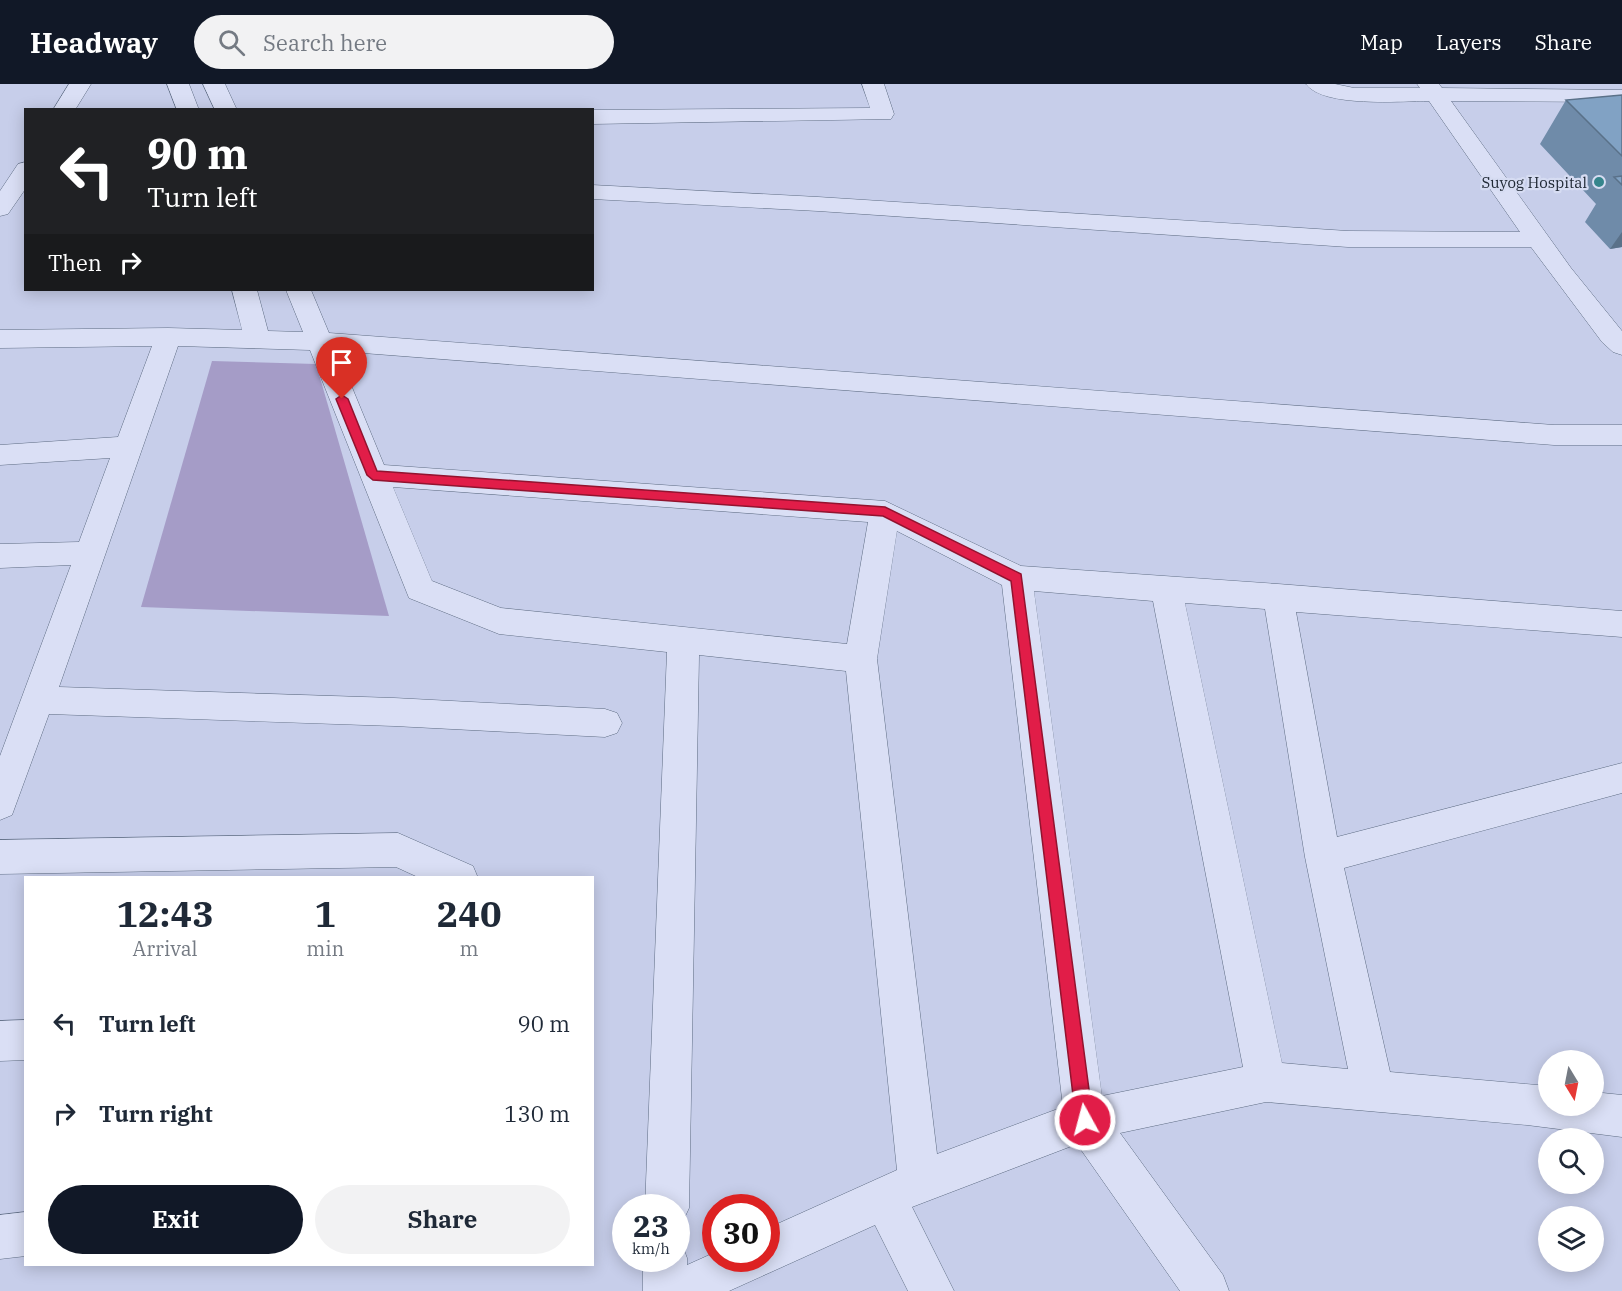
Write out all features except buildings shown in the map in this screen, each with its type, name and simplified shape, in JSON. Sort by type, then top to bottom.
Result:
[{"type":"street","points":[[65,108],[80,84]]},
{"type":"street","points":[[178,84],[187,108]]},
{"type":"street","points":[[214,84],[225,108]]},
{"type":"street","points":[[594,117],[883,114],[873,84]]},
{"type":"street","points":[[1317,84],[1333,91],[1354,94],[1432,90],[1583,90],[1622,96]]},
{"type":"street","points":[[1432,90],[1537,240],[1611,336],[1622,346]]},
{"type":"street","points":[[12,197],[24,173]]},
{"type":"street","points":[[594,192],[1348,239],[1537,240]]},
{"type":"street","points":[[244,291],[257,339]]},
{"type":"street","points":[[300,291],[318,341],[420,589],[499,621],[861,659]]},
{"type":"street","points":[[0,804],[168,337]]},
{"type":"street","points":[[0,339],[168,337],[318,341],[1554,435],[1622,435]]},
{"type":"street","points":[[0,455],[128,447]]},
{"type":"street","points":[[373,475],[885,512],[1017,578],[1278,596],[1622,624]]},
{"type":"street","points":[[885,512],[861,659],[902,1190],[932,1291]]},
{"type":"street","points":[[0,556],[90,554]]},
{"type":"street","points":[[1017,578],[1085,1120],[1207,1291]]},
{"type":"street","points":[[1166,588],[1266,1082]]},
{"type":"street","points":[[1278,596],[1323,857],[1373,1089]]},
{"type":"street","points":[[667,1194],[683,640]]},
{"type":"street","points":[[37,700],[394,712],[605,723]]},
{"type":"street","points":[[1323,857],[1622,778]]},
{"type":"street","points":[[0,857],[398,850],[456,876]]},
{"type":"street","points":[[0,1041],[24,1040]]},
{"type":"street","points":[[780,1246],[902,1190],[1085,1120],[1266,1082],[1373,1089],[1622,1116]]},
{"type":"street","points":[[0,1237],[24,1234]]},
{"type":"street","points":[[664,1291],[665,1272]]},
{"type":"street","points":[[680,1291],[721,1272]]},
{"type":"shaded area","points":[[212,361],[316,364],[389,616],[141,607]]},
{"type":"place","name":"Suyog Hospital","points":[[1599,182]]},
{"type":"route","points":[[342,399],[373,475],[885,512],[1017,578],[1085,1120]]}]
